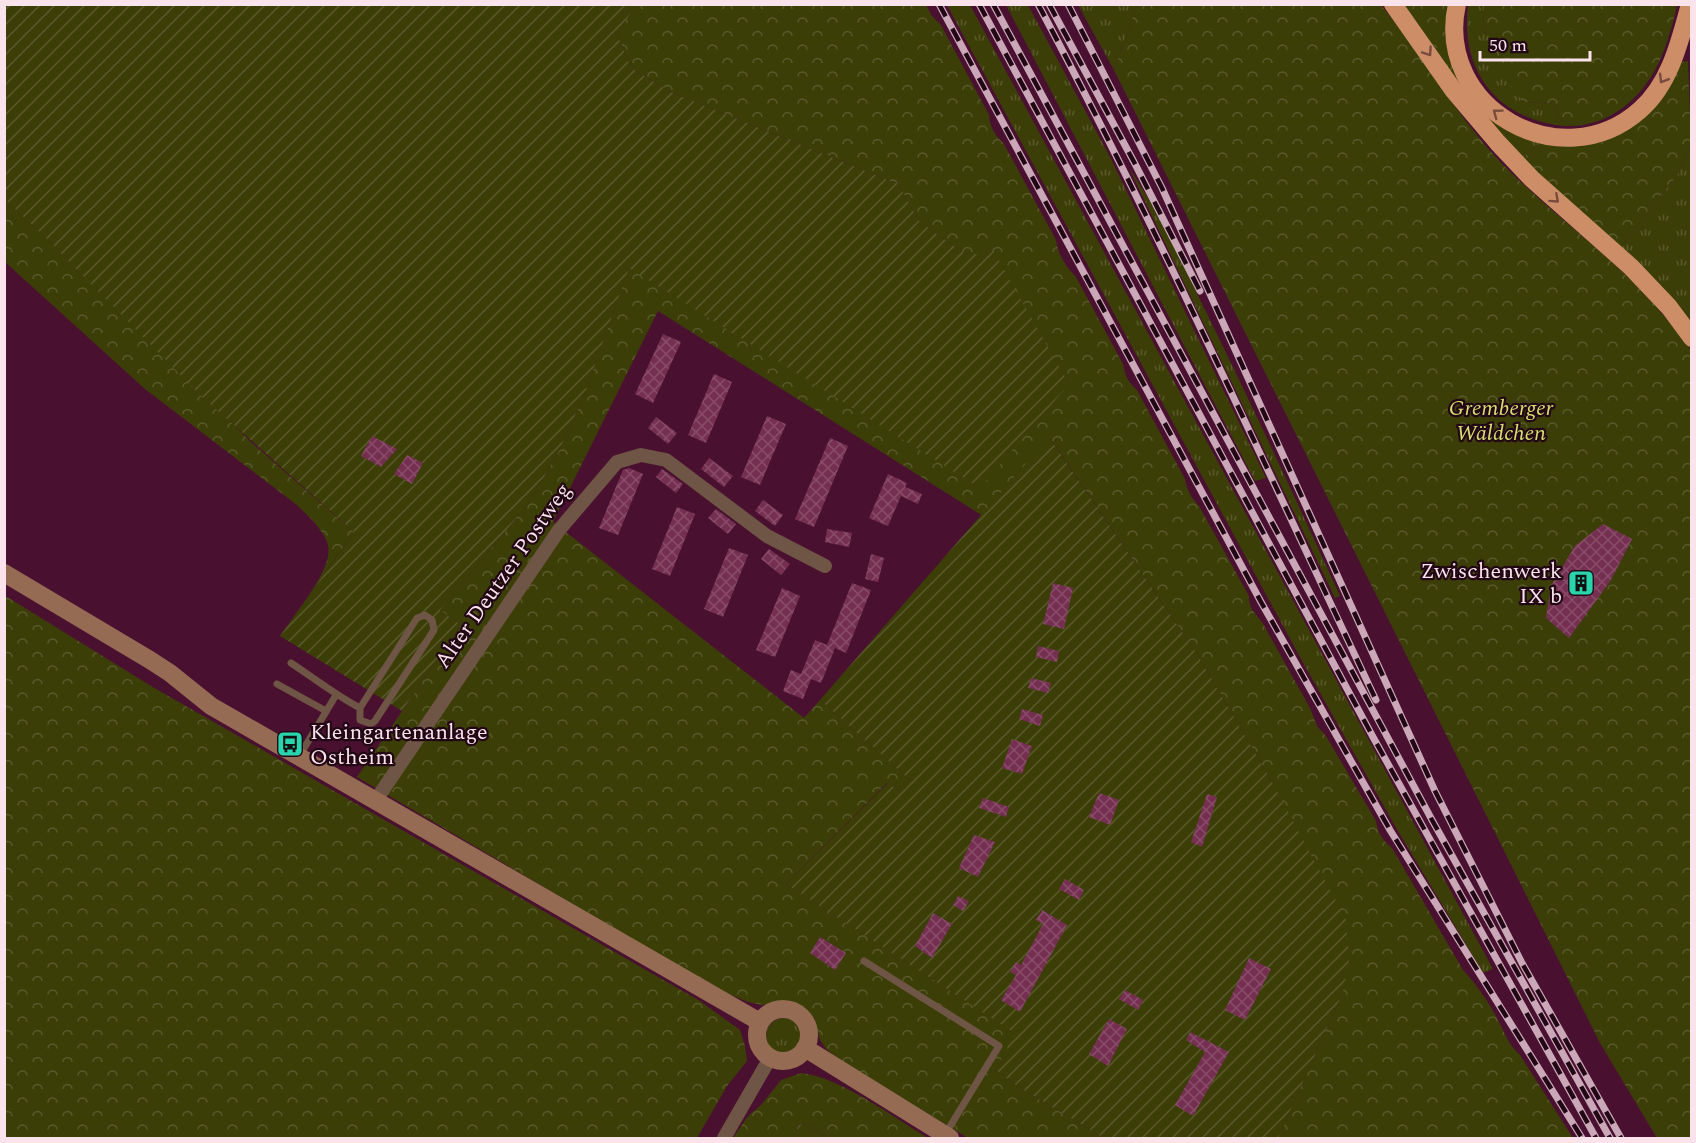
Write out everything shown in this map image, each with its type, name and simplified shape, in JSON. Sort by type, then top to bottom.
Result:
[{"type":"highway","points":[[1393,4],[1454,91],[1498,143],[1532,179],[1631,267],[1669,307],[1692,338]]},
{"type":"highway","points":[[1456,4],[1455,48],[1461,68],[1475,92],[1492,110],[1515,126],[1541,136],[1567,139],[1593,136],[1618,126],[1640,110],[1657,90],[1670,69],[1690,4]]},
{"type":"street","name":"Alter Deutzer Postweg","points":[[376,800],[559,530],[617,462],[641,455],[666,460],[767,536],[825,566]]},
{"type":"street","points":[[4,573],[150,660],[211,706],[760,1022]]},
{"type":"street","points":[[786,1009],[796,1013],[808,1028],[809,1039],[805,1048],[799,1056],[790,1060],[780,1061],[770,1058],[762,1052],[758,1042],[757,1032],[760,1022],[767,1014],[776,1010],[786,1009]]},
{"type":"street","points":[[805,1048],[947,1137]]},
{"type":"street","points":[[724,1138],[770,1058]]},
{"type":"lane","points":[[425,615],[432,620],[434,630],[375,722],[370,724],[360,720],[360,708],[417,618],[425,615]]},
{"type":"lane","points":[[291,663],[336,695],[360,708]]},
{"type":"lane","points":[[277,684],[326,711]]},
{"type":"lane","points":[[299,756],[336,695]]},
{"type":"lane","points":[[864,961],[999,1046],[947,1137]]},
{"type":"green space","points":[[1484,4],[1677,5],[1659,63],[1652,76],[1633,99],[1617,112],[1600,120],[1582,125],[1564,126],[1553,104],[1523,102],[1499,71],[1500,35],[1483,32]]},
{"type":"green space","points":[[5,5],[636,5],[617,34],[631,68],[671,92],[898,184],[920,222],[967,255],[994,252],[1069,384],[980,488],[629,268],[585,393],[558,453],[528,504],[440,610],[461,625],[402,711],[280,636],[354,532],[198,393],[42,234],[5,200]]},
{"type":"green space","points":[[636,5],[926,5],[941,25],[989,115],[990,124],[1004,144],[1056,240],[1063,260],[1076,277],[1123,364],[1127,378],[1137,390],[1185,479],[1190,494],[1249,596],[1252,610],[1262,622],[1310,708],[1317,726],[1326,736],[1376,821],[1381,836],[1392,848],[1463,970],[1487,1002],[1510,1043],[1573,1138],[1278,1138],[1343,992],[1272,782],[1197,654],[1050,438],[983,516],[658,311],[553,522],[804,718],[820,700],[910,780],[898,791],[887,783],[786,884],[1017,1034],[995,1069],[1017,1086],[1104,1138],[968,1138],[847,1065],[827,1050],[820,1040],[814,1018],[801,1006],[788,1002],[762,1005],[748,1002],[717,989],[357,777],[461,625],[440,610],[528,504],[558,453],[585,393],[629,267],[669,291],[1069,384],[1049,351],[967,255],[920,222],[898,184],[671,92],[631,68],[617,34]]},
{"type":"green space","points":[[947,5],[970,5],[1493,969],[1483,973],[1395,826],[1301,659]]},
{"type":"green space","points":[[1006,5],[1028,5],[1109,155],[1266,478],[1255,481]]},
{"type":"green space","points":[[1078,5],[1137,5],[1114,70]]},
{"type":"green space","name":"Gremberger Wäldchen","points":[[1137,5],[1381,5],[1463,118],[1493,154],[1525,186],[1634,283],[1691,350],[1691,1138],[1657,1138],[1600,1043],[1114,70]]},
{"type":"green space","points":[[1402,5],[1450,5],[1447,19],[1449,48],[1433,48]]},
{"type":"green space","points":[[1468,5],[1484,5],[1483,32],[1500,35],[1523,102],[1553,104],[1564,126],[1540,121],[1520,113],[1502,102],[1488,88],[1477,70],[1470,51],[1467,29]]},
{"type":"green space","points":[[1433,48],[1449,48],[1456,68],[1541,142],[1521,159],[1460,88]]},
{"type":"green space","points":[[1688,61],[1691,146],[1677,175],[1620,249],[1521,159],[1541,142],[1595,142],[1681,62]]},
{"type":"green space","points":[[1691,146],[1691,327],[1620,249],[1677,175]]},
{"type":"green space","points":[[1129,168],[1180,259],[1259,421],[1340,596],[1335,598]]},
{"type":"green space","points":[[5,200],[253,444],[354,532],[307,598],[323,571],[328,556],[327,542],[318,527],[297,505],[145,389],[5,262]]},
{"type":"green space","points":[[1049,437],[1197,654],[1272,782],[1346,920],[1349,960],[1343,992],[1278,1138],[1104,1138],[1017,1086],[995,1069],[1016,1034],[786,884],[888,783],[898,791],[910,780],[820,700]]},
{"type":"green space","points":[[4,595],[151,686],[700,1001],[740,1030],[747,1061],[727,1086],[697,1138],[5,1138]]},
{"type":"green space","points":[[784,1018],[797,1023],[802,1036],[797,1049],[784,1054],[771,1049],[766,1036],[771,1023]]},
{"type":"green space","points":[[801,1073],[817,1076],[850,1090],[928,1138],[829,1138],[803,1123],[792,1138],[733,1138],[748,1116],[761,1105],[781,1080]]},
{"type":"green space","points":[[803,1123],[829,1138],[792,1138]]},
{"type":"building","points":[[663,334],[681,342],[653,403],[635,394]]},
{"type":"building","points":[[714,374],[732,382],[706,443],[688,435]]},
{"type":"building","points":[[767,416],[786,424],[760,485],[741,477]]},
{"type":"building","points":[[656,417],[677,433],[668,444],[648,428]]},
{"type":"building","points":[[372,436],[397,449],[381,467],[361,456]]},
{"type":"building","points":[[830,438],[848,446],[814,527],[795,519]]},
{"type":"building","points":[[407,455],[423,463],[412,484],[394,474]]},
{"type":"building","points":[[709,458],[733,476],[724,487],[701,469]]},
{"type":"building","points":[[629,468],[643,474],[618,535],[599,528],[623,470]]},
{"type":"building","points":[[662,469],[683,484],[676,493],[656,477]]},
{"type":"building","points":[[888,474],[907,483],[905,487],[922,494],[918,504],[901,496],[888,526],[869,518]]},
{"type":"building","points":[[763,500],[783,515],[775,526],[755,511]]},
{"type":"building","points":[[677,507],[695,514],[670,576],[652,569]]},
{"type":"building","points":[[716,509],[736,524],[728,534],[708,518]]},
{"type":"building","name":"Zwischenwerk IX b","points":[[1603,524],[1632,539],[1611,580],[1569,638],[1546,618],[1551,586],[1575,546]]},
{"type":"building","points":[[827,529],[852,533],[849,547],[825,542]]},
{"type":"building","points":[[729,548],[748,555],[723,617],[704,609]]},
{"type":"building","points":[[769,549],[790,564],[781,575],[761,559]]},
{"type":"building","points":[[871,554],[884,558],[878,582],[865,579]]},
{"type":"building","points":[[852,583],[871,590],[846,653],[835,648],[821,683],[811,679],[803,699],[783,691],[791,670],[801,674],[815,640],[827,645]]},
{"type":"building","points":[[1053,583],[1073,588],[1064,629],[1043,624]]},
{"type":"building","points":[[782,588],[800,596],[775,657],[756,650]]},
{"type":"building","points":[[1038,646],[1059,651],[1057,662],[1036,657]]},
{"type":"building","points":[[1031,678],[1051,683],[1048,693],[1028,688]]},
{"type":"building","points":[[1022,709],[1043,715],[1040,726],[1019,719]]},
{"type":"building","points":[[1012,739],[1032,746],[1022,774],[1002,768]]},
{"type":"building","points":[[1099,793],[1119,800],[1110,825],[1089,817]]},
{"type":"building","points":[[1207,794],[1217,797],[1202,847],[1191,842]]},
{"type":"building","points":[[983,798],[1009,807],[1006,817],[979,808]]},
{"type":"building","points":[[974,835],[995,842],[978,877],[959,868]]},
{"type":"building","points":[[1065,879],[1084,890],[1079,900],[1059,889]]},
{"type":"building","points":[[958,896],[969,901],[963,911],[953,905]]},
{"type":"building","points":[[1042,910],[1067,925],[1020,1012],[1001,1000],[1016,975],[1010,972],[1016,962],[1021,965],[1043,924],[1036,920]]},
{"type":"building","points":[[933,913],[952,924],[932,958],[915,946]]},
{"type":"building","points":[[820,937],[846,953],[835,970],[810,953]]},
{"type":"building","points":[[1249,958],[1271,969],[1245,1020],[1225,1010]]},
{"type":"building","points":[[1125,990],[1143,1000],[1138,1010],[1119,999]]},
{"type":"building","points":[[1109,1019],[1127,1029],[1108,1066],[1089,1054]]},
{"type":"building","points":[[1190,1032],[1229,1052],[1193,1116],[1175,1105],[1205,1052],[1186,1040]]},
{"type":"railway","points":[[939,4],[1261,602],[1390,830],[1582,1138]]},
{"type":"railway","points":[[979,4],[1373,737],[1596,1138]]},
{"type":"railway","points":[[993,4],[1432,820],[1610,1138]]},
{"type":"railway","points":[[1038,4],[1169,263],[1376,700]]},
{"type":"railway","points":[[1049,4],[1200,291]]},
{"type":"railway","points":[[1068,4],[1162,188],[1435,791],[1522,963],[1621,1138]]},
{"type":"place","name":"Zwischenwerk IX b","points":[[1581,583]]},
{"type":"place","name":"Kleingartenanlage Ostheim","points":[[290,744]]}]
